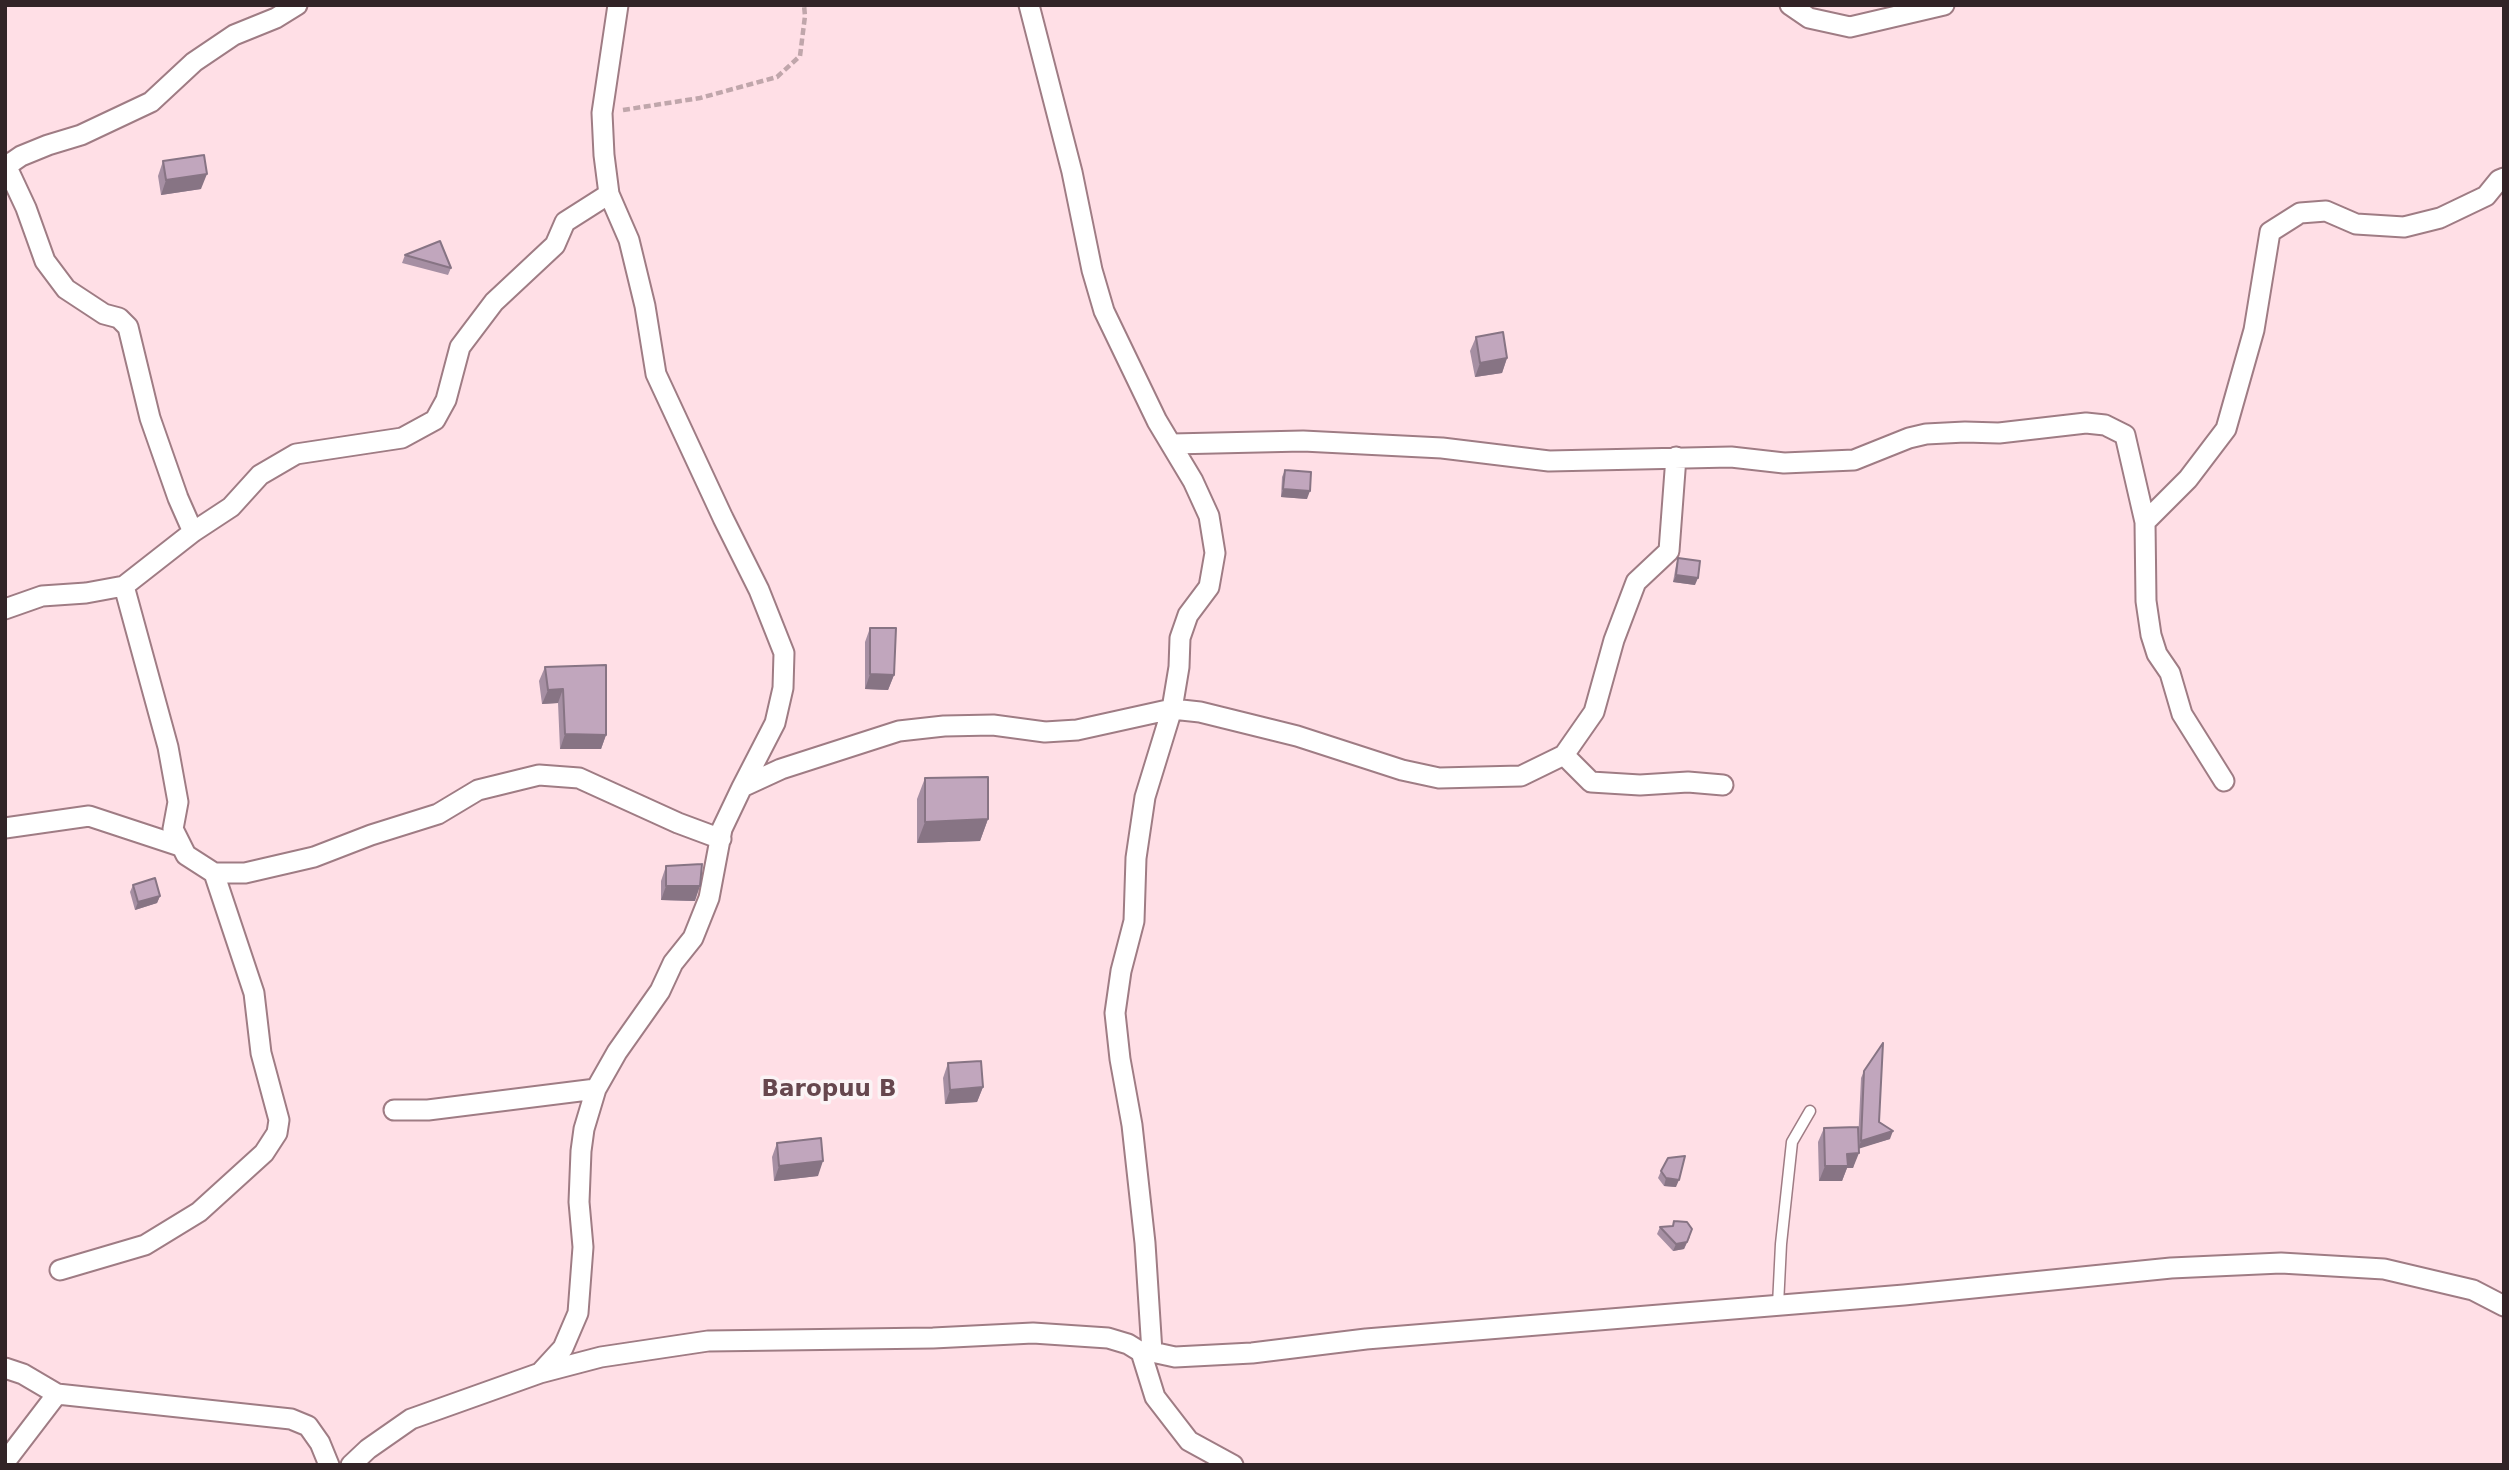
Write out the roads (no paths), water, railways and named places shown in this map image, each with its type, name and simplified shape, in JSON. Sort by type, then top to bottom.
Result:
[{"type":"street","points":[[193,532],[150,418],[128,327],[120,318],[104,314],[66,289],[44,261],[7,164],[48,145],[81,135],[151,102],[194,62],[234,35],[276,18],[297,5]]},
{"type":"street","points":[[540,1373],[563,1348],[578,1313],[583,1247],[579,1202],[581,1151],[584,1129],[596,1089],[617,1052],[660,991],[673,963],[693,938],[709,898],[722,829],[775,723],[783,688],[785,653],[759,590],[656,374],[645,306],[629,240],[609,194],[602,113],[618,5]]},
{"type":"street","points":[[1029,5],[1104,311],[1157,422],[1172,444],[1209,516],[1215,553],[1209,587],[1188,615],[1180,638],[1179,667],[1172,709],[1145,797],[1136,858],[1134,921],[1121,971],[1115,1013],[1132,1125],[1145,1243],[1147,1352],[1155,1397],[1189,1441],[1233,1465]]},
{"type":"street","points":[[1790,5],[1809,18],[1850,27],[1944,5]]},
{"type":"street","points":[[2145,522],[2188,479],[2226,429],[2254,330],[2270,232],[2300,213],[2326,211],[2357,224],[2404,227],[2440,218],[2486,196],[2499,180],[2504,178]]},
{"type":"street","points":[[5,608],[42,596],[86,593],[124,586],[193,532],[231,507],[260,475],[296,454],[402,438],[435,420],[446,400],[460,347],[494,302],[555,245],[565,222],[609,194]]},
{"type":"street","points":[[1172,444],[1241,441],[1376,444],[1442,448],[1549,461],[1731,457],[1784,463],[1854,460],[1926,434],[1999,433],[2086,423],[2105,425],[2125,435],[2145,522],[2146,601],[2157,654],[2170,674],[2182,714],[2224,781]]},
{"type":"street","points":[[742,787],[781,769],[899,731],[981,725],[1045,732],[1077,730],[1172,709],[1200,712],[1297,736],[1402,770],[1439,778],[1521,776],[1564,755],[1594,712],[1614,640],[1636,582],[1670,551],[1676,457]]},
{"type":"street","points":[[124,586],[168,747],[178,802],[173,829],[186,855],[214,873],[246,873],[314,857],[371,835],[438,814],[478,790],[539,775],[579,778],[720,839]]},
{"type":"street","points":[[1564,755],[1591,782],[1640,785],[1688,782],[1723,785]]},
{"type":"street","points":[[5,828],[89,816],[180,846]]},
{"type":"street","points":[[60,1270],[145,1245],[200,1212],[264,1153],[277,1133],[279,1120],[261,1053],[254,993],[214,873]]},
{"type":"street","points":[[394,1110],[428,1110],[596,1089]]},
{"type":"street","points":[[351,1465],[368,1449],[411,1419],[540,1373],[601,1357],[708,1341],[933,1338],[1033,1333],[1108,1338],[1147,1352],[1175,1357],[1252,1353],[1366,1339],[1903,1295],[2171,1268],[2281,1263],[2384,1269],[2473,1290],[2504,1306]]},
{"type":"street","points":[[5,1368],[23,1374],[57,1394],[291,1419],[308,1426],[320,1443],[329,1465]]},
{"type":"street","points":[[5,1462],[57,1394]]},
{"type":"lane","points":[[1777,1305],[1792,1142],[1810,1111]]},
{"type":"district","name":"Baropuu B","points":[[829,1090]]}]
